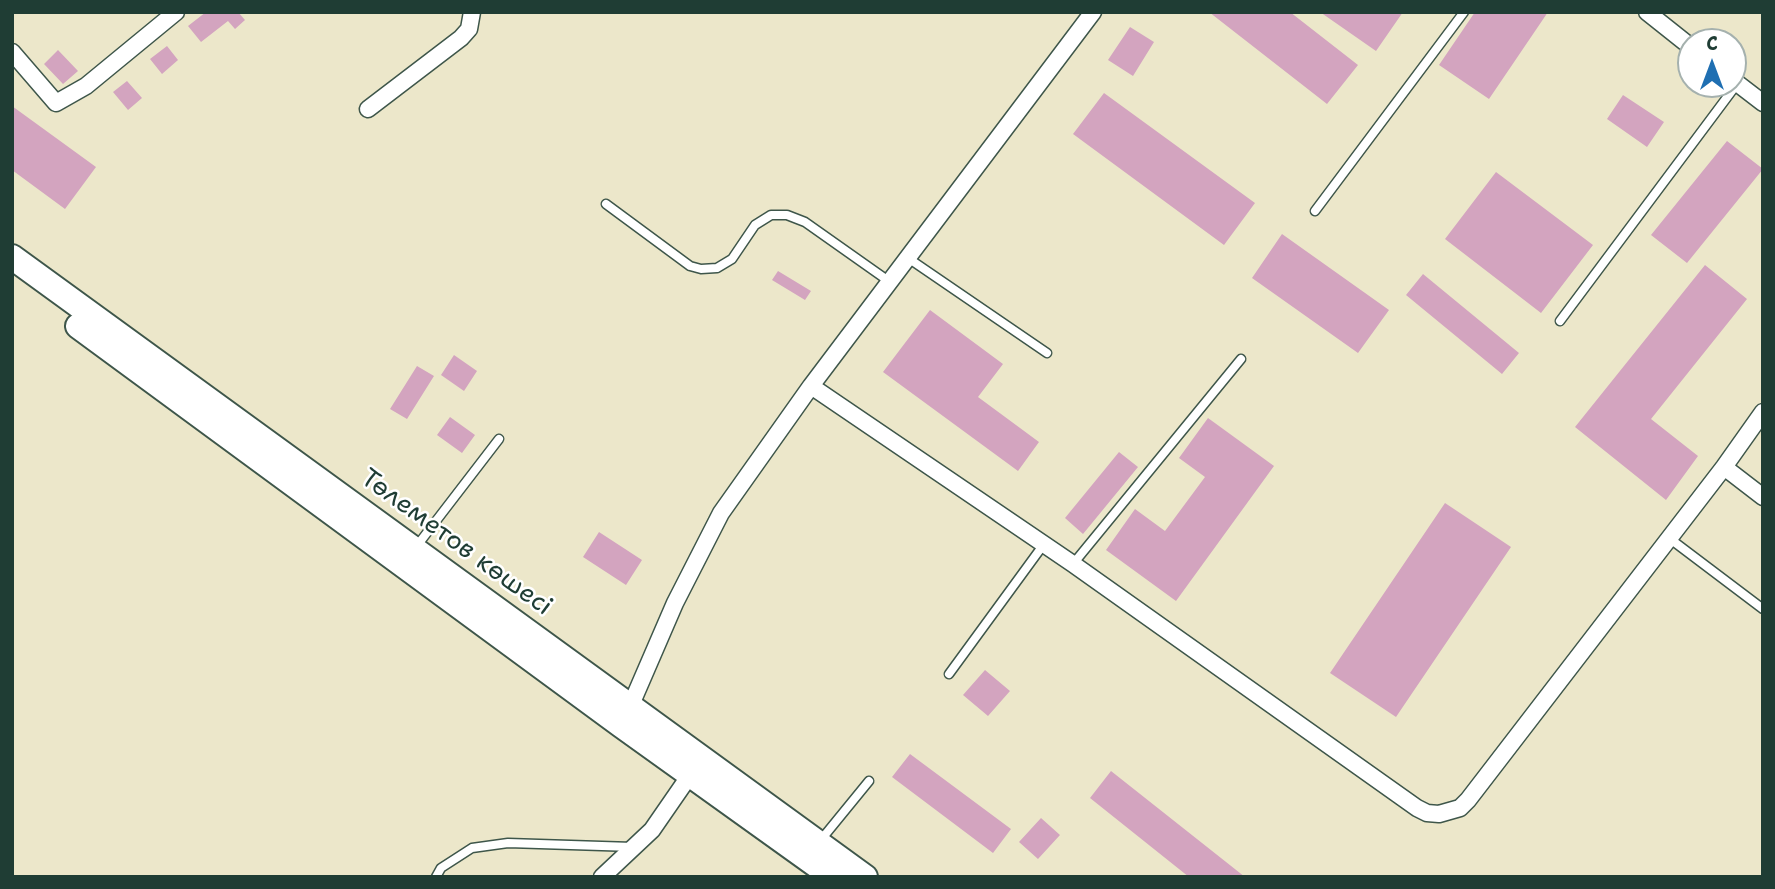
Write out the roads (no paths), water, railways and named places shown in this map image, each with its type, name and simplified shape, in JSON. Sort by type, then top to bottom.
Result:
[{"type":"main road","name":"Төлеметов көшесі","points":[[12,257],[414,549],[626,716],[690,775],[833,877]]},
{"type":"main road","name":"Төлеметов көшесі","points":[[12,278],[626,716],[865,877]]},
{"type":"street","points":[[12,52],[56,103],[86,86],[176,12]]},
{"type":"street","points":[[368,109],[461,38],[469,29],[472,12]]},
{"type":"street","points":[[626,716],[675,603],[721,513],[811,386],[1093,12]]},
{"type":"street","points":[[1647,12],[1677,36]]},
{"type":"street","points":[[1747,91],[1763,103]]},
{"type":"street","points":[[811,386],[1073,564],[1417,808],[1427,813],[1439,814],[1460,808],[1468,800],[1724,467],[1763,412]]},
{"type":"street","points":[[1724,467],[1763,497]]},
{"type":"street","points":[[602,877],[652,830],[690,775]]},
{"type":"lane","points":[[1315,211],[1464,12]]},
{"type":"lane","points":[[1560,321],[1723,98]]},
{"type":"lane","points":[[606,204],[690,266],[701,269],[717,268],[732,259],[755,225],[771,215],[787,215],[805,222],[890,282]]},
{"type":"lane","points":[[908,258],[1047,353]]},
{"type":"lane","points":[[1073,564],[1241,359]]},
{"type":"lane","points":[[414,549],[499,439]]},
{"type":"lane","points":[[1669,538],[1763,609]]},
{"type":"lane","points":[[949,674],[1044,544]]},
{"type":"lane","points":[[818,843],[869,781]]},
{"type":"lane","points":[[436,877],[442,868],[471,848],[508,842],[636,847]]}]
